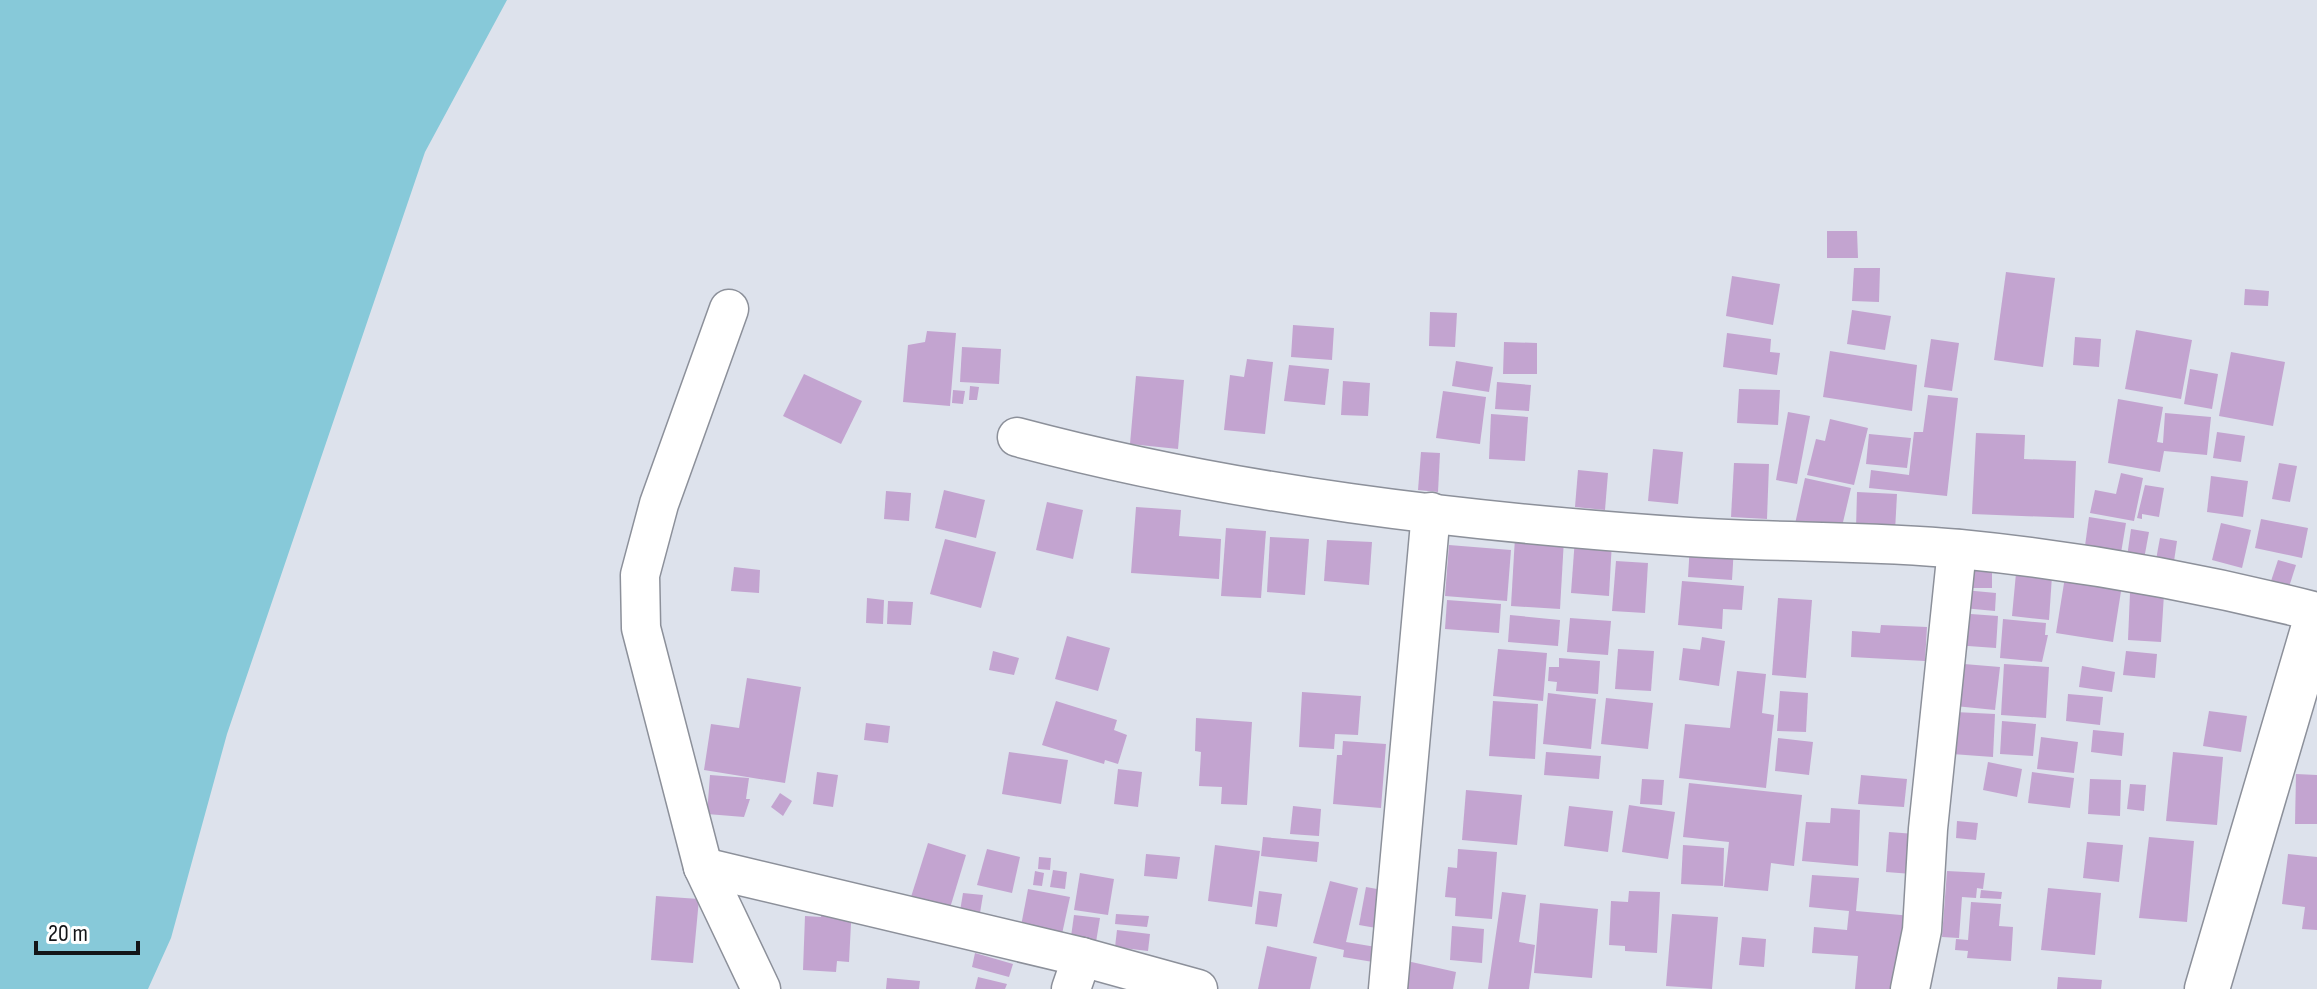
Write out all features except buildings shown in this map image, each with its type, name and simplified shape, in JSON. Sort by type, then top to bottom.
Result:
[{"type":"main road","points":[[2207,989],[2317,614]]},
{"type":"street","points":[[729,309],[659,504],[640,575],[641,628],[703,867],[761,989]]},
{"type":"street","points":[[1017,437],[1099,459],[1198,478],[1431,512],[1688,537],[1957,549],[2134,570],[2317,614]]},
{"type":"street","points":[[1388,989],[1431,512]]},
{"type":"street","points":[[1910,989],[1922,930],[1928,829],[1957,549]]},
{"type":"street","points":[[703,867],[1076,973],[1198,989]]},
{"type":"water","points":[[0,0],[507,0],[425,152],[227,734],[171,938],[148,989],[0,989]]}]
